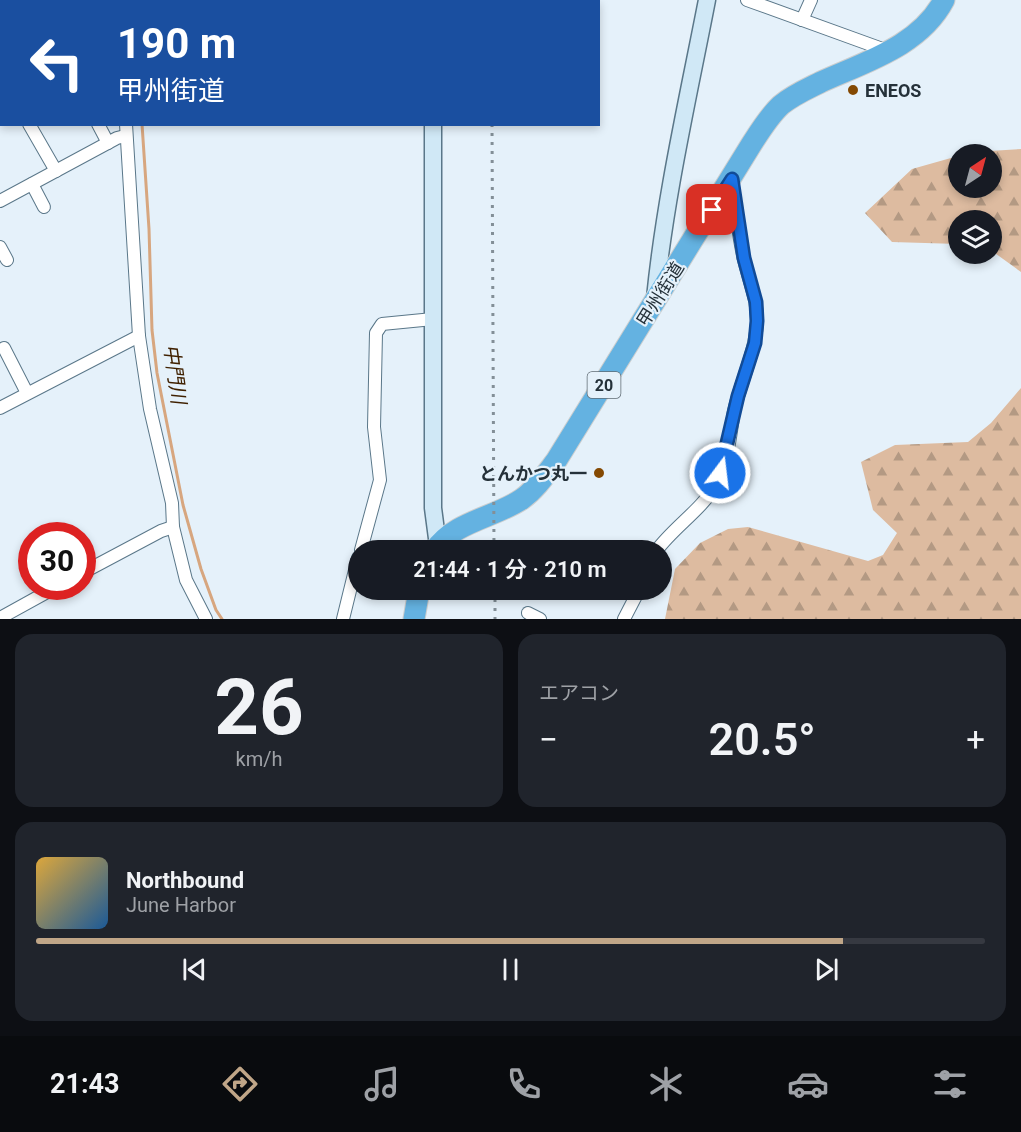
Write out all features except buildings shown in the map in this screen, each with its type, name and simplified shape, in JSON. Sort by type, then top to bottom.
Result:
[{"type":"highway","name":"甲州街道","points":[[446,540],[456,532],[522,499],[556,461],[766,121],[782,104],[799,93],[917,35],[929,24],[944,0]]},
{"type":"highway","points":[[414,619],[417,600]]},
{"type":"street","points":[[655,303],[664,233],[707,0]]},
{"type":"street","points":[[747,0],[888,51]]},
{"type":"street","points":[[802,20],[811,0]]},
{"type":"street","points":[[30,126],[56,171]]},
{"type":"street","points":[[99,126],[108,143]]},
{"type":"street","points":[[433,126],[433,508],[435,540]]},
{"type":"street","points":[[1,199],[108,143],[126,130]]},
{"type":"street","points":[[126,130],[139,336],[150,409],[172,503],[173,527],[186,580],[206,619]]},
{"type":"street","points":[[666,540],[716,485],[738,396],[755,343],[756,302],[744,258],[732,179]]},
{"type":"street","points":[[32,184],[45,207]]},
{"type":"street","points":[[0,247],[7,260]]},
{"type":"street","points":[[364,540],[380,480],[375,428],[376,333],[382,324],[434,319]]},
{"type":"street","points":[[0,408],[139,336]]},
{"type":"street","points":[[3,348],[27,393]]},
{"type":"street","points":[[96,566],[173,527]]},
{"type":"street","points":[[342,619],[348,596]]},
{"type":"street","points":[[0,618],[33,600]]},
{"type":"street","points":[[624,619],[634,600]]},
{"type":"street","points":[[528,614],[540,619]]},
{"type":"green space","points":[[1021,149],[1021,272],[1002,258],[1002,210],[948,210],[948,244],[892,242],[865,213],[912,169],[948,159],[948,198],[1002,198],[1002,150]]},
{"type":"green space","points":[[1021,388],[1021,619],[665,619],[669,600],[672,600],[675,569],[700,543],[728,529],[748,527],[868,561],[883,555],[897,533],[873,510],[861,462],[895,445],[968,442],[991,423]]},
{"type":"waterway","name":"中門川","points":[[142,126],[149,229],[152,330],[157,373],[183,505],[201,569],[216,610],[222,619]]},
{"type":"railway","points":[[492,126],[494,540]]},
{"type":"railway","points":[[495,600],[495,619]]},
{"type":"place","name":"ENEOS","points":[[853,90]]},
{"type":"place","name":"とんかつ丸一","points":[[599,473]]},
{"type":"route","points":[[712,210],[732,179],[744,258],[756,302],[757,321],[755,343],[738,396],[720,473]]}]
